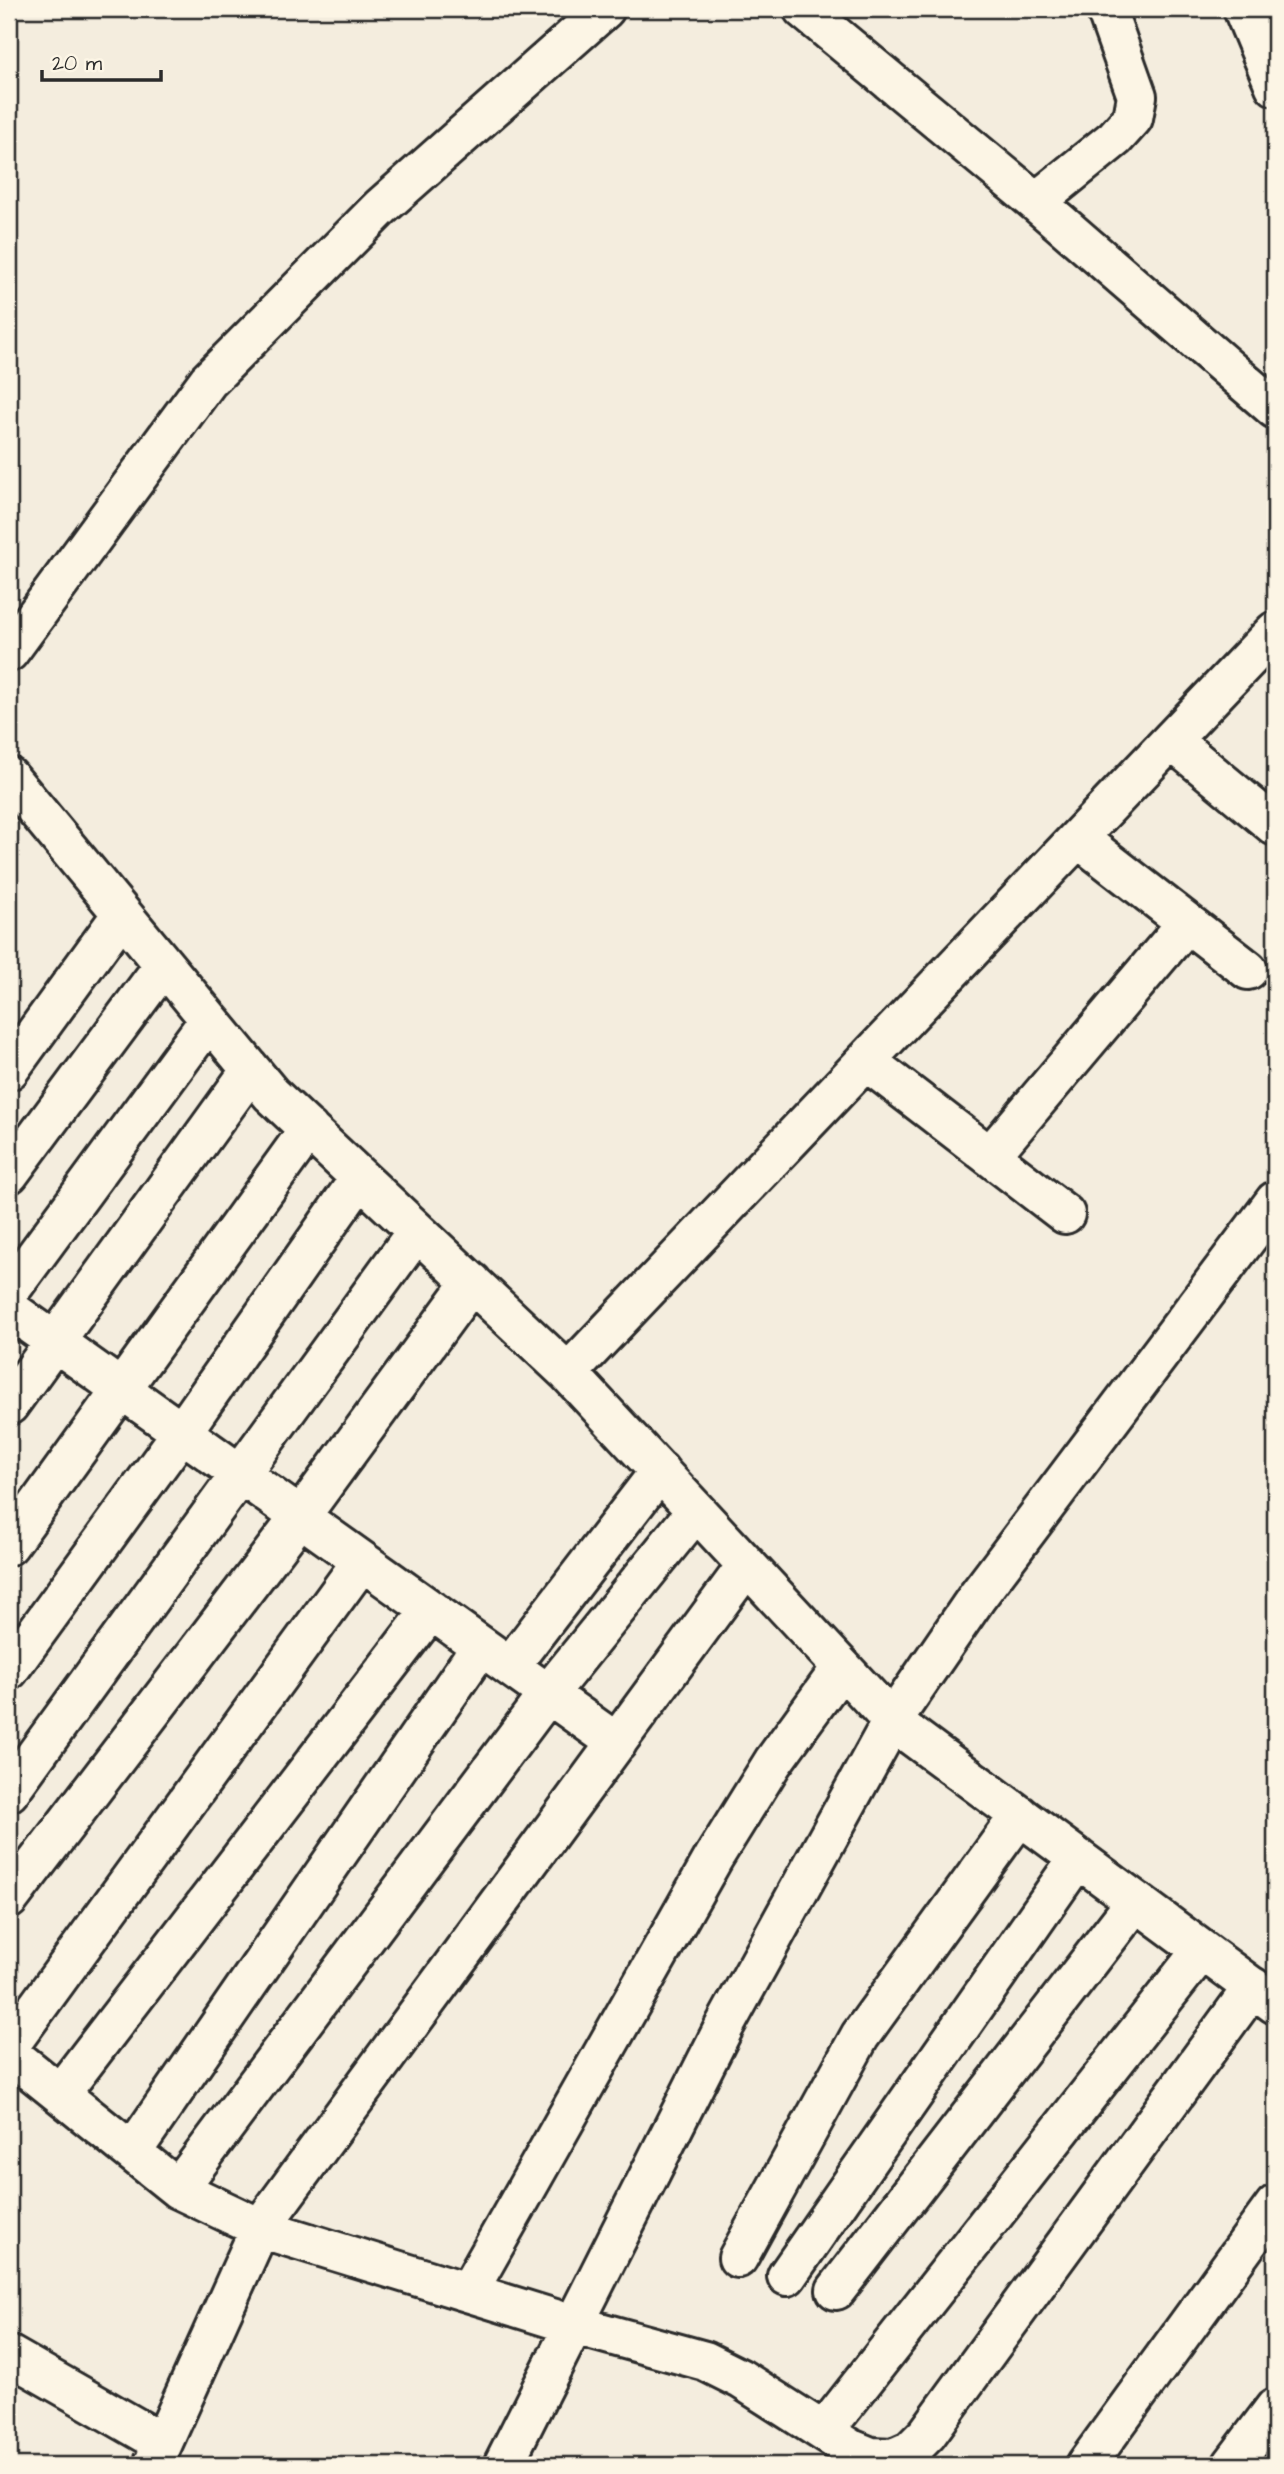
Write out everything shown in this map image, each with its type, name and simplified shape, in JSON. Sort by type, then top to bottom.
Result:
[{"type":"street","points":[[9,652],[208,381],[381,206],[605,9]]},
{"type":"street","points":[[1035,202],[1115,138],[1133,118],[1137,96],[1106,9]]},
{"type":"street","points":[[1243,9],[1275,86]]},
{"type":"street","points":[[814,12],[1275,409]]},
{"type":"street","points":[[568,1373],[1171,740],[1270,646]]},
{"type":"street","points":[[1171,740],[1275,827]]},
{"type":"street","points":[[9,777],[271,1094],[568,1373],[892,1721],[1264,1996],[927,2434],[911,2450],[893,2458],[871,2457],[741,2379],[705,2361],[573,2325],[260,2228],[178,2189],[9,2053]]},
{"type":"street","points":[[1078,838],[1248,970]]},
{"type":"street","points":[[9,1070],[122,914]]},
{"type":"street","points":[[990,1156],[1187,923]]},
{"type":"street","points":[[9,1174],[164,965]]},
{"type":"street","points":[[9,1292],[209,1020]]},
{"type":"street","points":[[866,1061],[1065,1214]]},
{"type":"street","points":[[9,1405],[251,1070]]},
{"type":"street","points":[[9,1545],[309,1129]]},
{"type":"street","points":[[9,1670],[182,1432],[360,1178]]},
{"type":"street","points":[[503,2465],[725,2025],[892,1721],[977,1597],[1275,1201]]},
{"type":"street","points":[[9,1792],[417,1231]]},
{"type":"street","points":[[9,1899],[300,1517],[472,1282]]},
{"type":"street","points":[[9,1309],[617,1743]]},
{"type":"street","points":[[131,2151],[496,1656],[660,1471]]},
{"type":"street","points":[[178,2189],[548,1694],[696,1511]]},
{"type":"street","points":[[9,2046],[362,1561]]},
{"type":"street","points":[[9,2355],[158,2454],[260,2228],[747,1565]]},
{"type":"street","points":[[60,2094],[431,1610]]},
{"type":"street","points":[[467,2292],[714,1857],[773,1762],[842,1667]]},
{"type":"street","points":[[738,2258],[860,2036],[1020,1815]]},
{"type":"street","points":[[787,2276],[1078,1858]]},
{"type":"street","points":[[836,2290],[1136,1901]]},
{"type":"street","points":[[824,2431],[1202,1950]]},
{"type":"street","points":[[1086,2465],[1275,2206]]},
{"type":"street","points":[[1232,2465],[1275,2408]]}]
